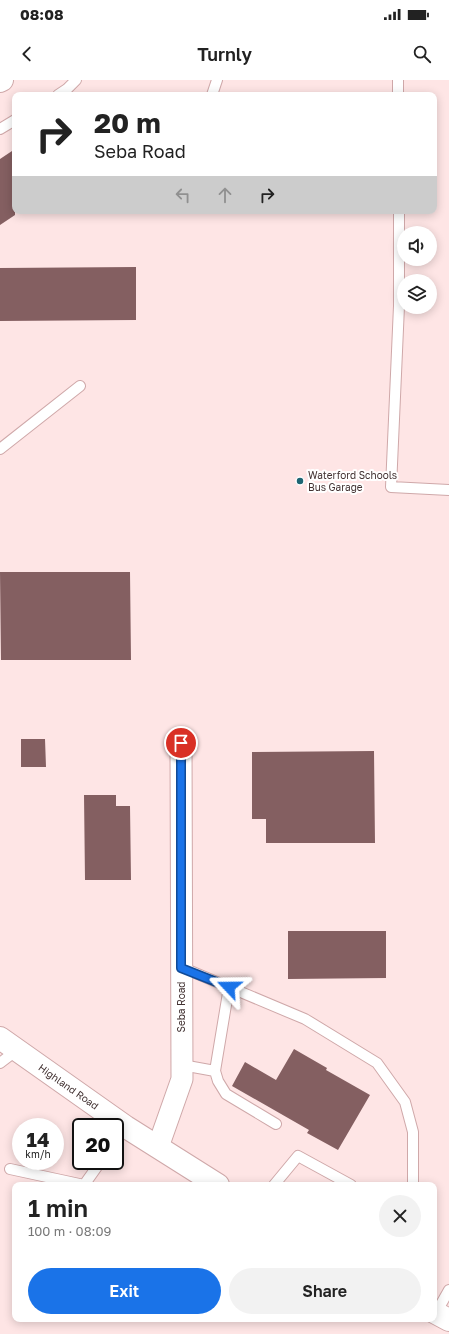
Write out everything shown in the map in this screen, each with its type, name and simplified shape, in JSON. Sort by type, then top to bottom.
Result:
[{"type":"highway","name":"Highland Road","points":[[6,1050],[98,1118]]},
{"type":"highway","name":"Highland Road","points":[[124,1135],[158,1147],[213,1182]]},
{"type":"street","name":"Seba Road","points":[[158,1147],[182,1079],[181,743]]},
{"type":"lane","points":[[63,92],[76,80]]},
{"type":"lane","points":[[213,92],[216,80]]},
{"type":"lane","points":[[398,80],[398,92]]},
{"type":"lane","points":[[0,129],[12,122]]},
{"type":"lane","points":[[399,214],[399,306],[391,486],[449,490]]},
{"type":"lane","points":[[0,449],[80,386]]},
{"type":"lane","points":[[181,968],[305,1019],[377,1063],[405,1102],[412,1132],[413,1182]]},
{"type":"lane","points":[[229,987],[215,1071],[218,1081],[226,1094],[276,1124]]},
{"type":"lane","points":[[182,1065],[215,1071]]},
{"type":"lane","points":[[276,1182],[298,1156],[346,1182]]},
{"type":"lane","points":[[10,1169],[70,1182]]},
{"type":"lane","points":[[86,1182],[95,1170]]},
{"type":"lane","points":[[440,1315],[449,1290]]},
{"type":"building","points":[[12,151],[12,214],[15,215],[0,225],[0,159]]},
{"type":"building","points":[[136,267],[136,320],[0,321],[0,268]]},
{"type":"building","points":[[0,572],[130,572],[131,660],[1,660]]},
{"type":"building","points":[[21,739],[45,739],[46,767],[21,767]]},
{"type":"building","points":[[374,751],[375,843],[266,843],[266,819],[252,819],[252,752]]},
{"type":"building","points":[[84,795],[116,795],[116,806],[130,806],[131,880],[85,880]]},
{"type":"building","points":[[288,931],[386,931],[386,978],[288,979]]},
{"type":"building","points":[[294,1049],[327,1068],[326,1070],[370,1095],[338,1150],[307,1133],[309,1130],[232,1086],[245,1062],[276,1080]]},
{"type":"place","name":"Waterford Schools Bus Garage","points":[[300,481]]},
{"type":"route","points":[[181,743],[181,968],[229,987]]}]
